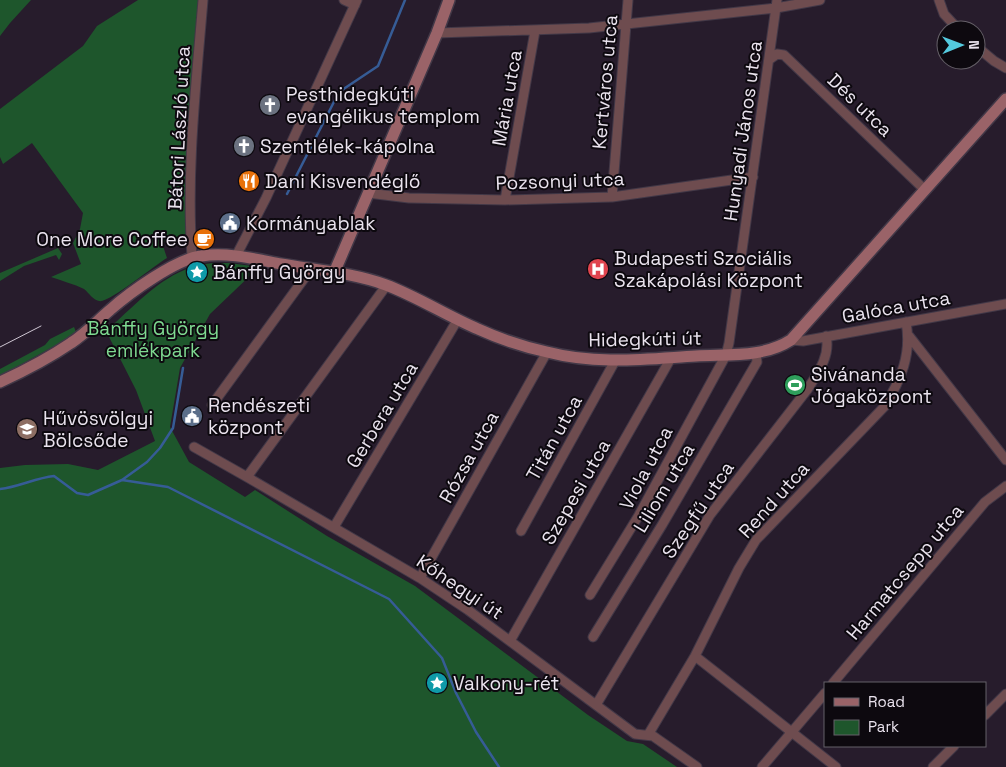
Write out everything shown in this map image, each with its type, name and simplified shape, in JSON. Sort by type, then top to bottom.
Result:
[{"type":"main road","points":[[334,273],[437,33],[449,0]]},
{"type":"main road","name":"Hidegkúti út","points":[[192,257],[208,255],[236,256],[334,273],[386,286],[502,338],[547,352],[571,357],[616,361],[756,353],[780,347],[791,340],[922,187],[1006,99]]},
{"type":"main road","points":[[0,382],[72,343],[111,309],[157,276],[192,257]]},
{"type":"street","name":"Bátori László utca","points":[[192,257],[190,208],[194,112],[203,0]]},
{"type":"street","points":[[236,256],[266,198],[356,2],[344,0]]},
{"type":"street","name":"Kertváros utca","points":[[612,197],[628,0]]},
{"type":"street","points":[[437,33],[535,31],[626,25],[776,4],[820,0]]},
{"type":"street","points":[[939,0],[944,14],[950,20]]},
{"type":"street","name":"Hunyadi János utca","points":[[726,355],[770,59],[776,4]]},
{"type":"street","name":"Mária utca","points":[[505,200],[535,31]]},
{"type":"street","name":"Dés utca","points":[[770,59],[777,54],[784,55],[922,187]]},
{"type":"street","points":[[986,54],[1006,68]]},
{"type":"street","name":"Pozsonyi utca","points":[[368,193],[409,198],[505,200],[612,197],[753,177]]},
{"type":"street","points":[[212,405],[311,269]]},
{"type":"street","points":[[247,477],[386,286]]},
{"type":"street","name":"Galóca utca","points":[[791,340],[803,341],[1006,304]]},
{"type":"street","name":"Gerbera utca","points":[[334,528],[458,319]]},
{"type":"street","name":"Rend utca","points":[[648,735],[695,656],[739,568],[756,540],[884,407],[902,375],[909,336],[906,322]]},
{"type":"street","name":"Szegfű utca","points":[[596,705],[710,515],[807,390],[826,355],[828,345],[826,336]]},
{"type":"street","points":[[909,336],[1006,460]]},
{"type":"street","name":"Rózsa utca","points":[[420,578],[547,352]]},
{"type":"street","name":"Liliom utca","points":[[593,637],[662,525],[757,362],[756,353]]},
{"type":"street","name":"Viola utca","points":[[590,595],[639,515],[726,355]]},
{"type":"street","name":"Szepesi utca","points":[[510,641],[671,358]]},
{"type":"street","name":"Titán utca","points":[[521,531],[616,361]]},
{"type":"street","name":"Kőhegyi út","points":[[194,447],[420,578],[468,610],[635,734],[656,738],[697,767]]},
{"type":"street","name":"Harmatcsepp utca","points":[[834,682],[985,502],[1006,486]]},
{"type":"street","points":[[695,656],[836,767]]},
{"type":"street","points":[[762,767],[824,694]]},
{"type":"street","points":[[986,714],[1006,694]]},
{"type":"street","points":[[933,767],[953,747]]},
{"type":"green space","points":[[0,0],[31,0],[0,36]]},
{"type":"green space","points":[[138,0],[202,0],[188,233],[162,243],[167,258],[112,297],[99,301],[84,289],[51,277],[81,264],[73,243],[80,229],[83,213],[32,143],[3,164],[0,157],[0,109],[83,46],[97,26]]},
{"type":"green space","points":[[58,248],[62,254],[59,260],[56,255],[24,266],[0,281],[0,273]]},
{"type":"green space","name":"Bánffy György emlékpark","points":[[213,263],[259,267],[210,314],[180,368],[170,427],[189,462],[245,497],[255,490],[327,536],[415,586],[588,715],[627,741],[643,744],[677,767],[0,767],[0,468],[25,465],[68,464],[98,470],[155,441],[136,390],[106,331],[157,286],[179,272]]},
{"type":"green space","points":[[74,327],[76,332],[60,343],[0,376],[0,369]]},
{"type":"waterway","points":[[287,194],[339,92],[378,66],[405,0]]},
{"type":"waterway","points":[[0,489],[54,476],[77,493],[88,495],[122,480],[147,462],[160,448],[173,428],[183,368]]},
{"type":"waterway","points":[[122,480],[168,487],[389,599],[442,658],[456,693],[476,732],[499,767]]},
{"type":"tram line","points":[[0,347],[41,326]]},
{"type":"place","name":"Pesthidegkúti evangélikus templom","points":[[270,105]]},
{"type":"place","name":"Szentlélek-kápolna","points":[[244,146]]},
{"type":"place","name":"Dani Kisvendéglő","points":[[249,181]]},
{"type":"place","name":"Kormányablak","points":[[230,223]]},
{"type":"place","name":"One More Coffee","points":[[204,239]]},
{"type":"place","name":"Budapesti Szociális Szakápolási Központ","points":[[598,269]]},
{"type":"place","name":"Bánffy György","points":[[197,272]]},
{"type":"place","name":"Sivánanda Jógaközpont","points":[[795,385]]},
{"type":"place","name":"Rendészeti központ","points":[[192,416]]},
{"type":"place","name":"Hűvösvölgyi Bölcsőde","points":[[27,429]]},
{"type":"place","name":"Valkony-rét","points":[[437,683]]}]
